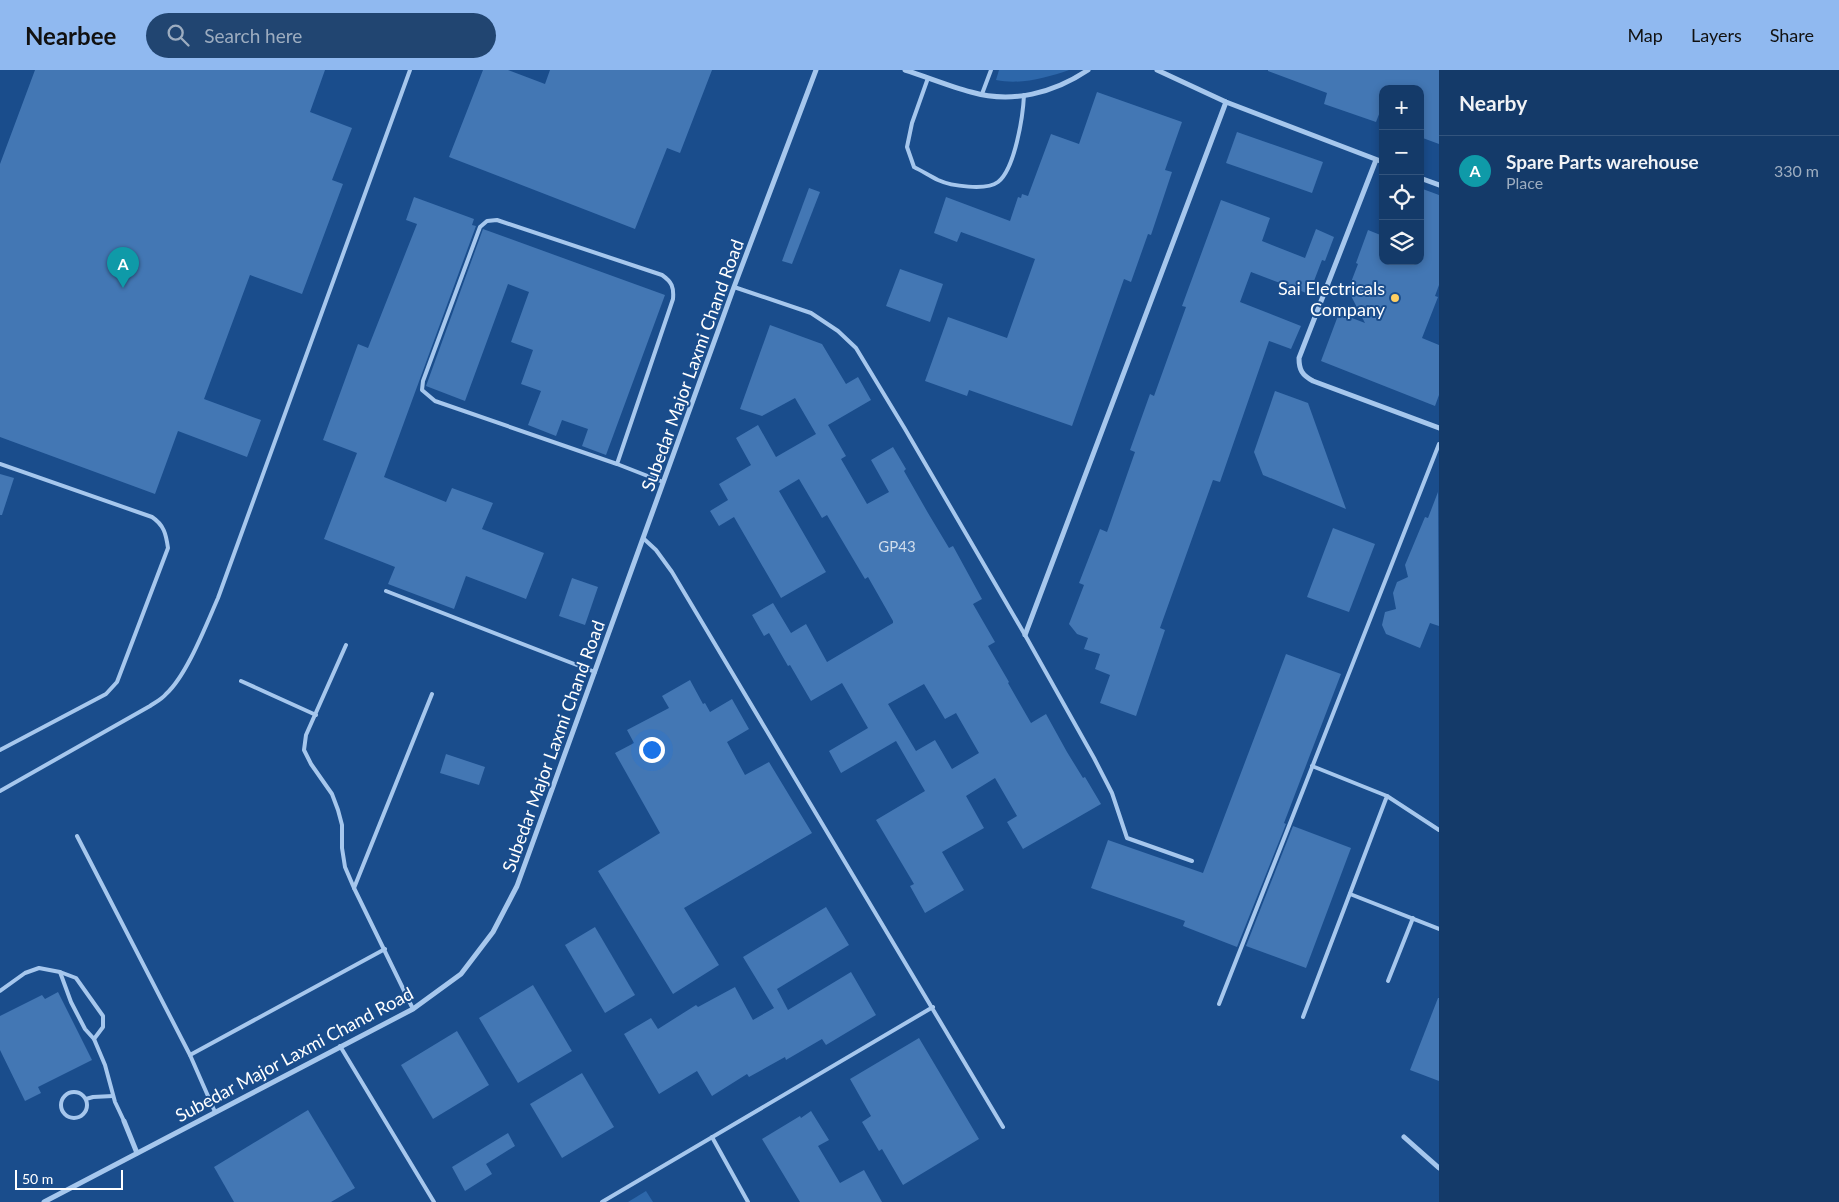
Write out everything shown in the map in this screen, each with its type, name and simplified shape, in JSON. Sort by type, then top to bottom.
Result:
[{"type":"street","name":"Subedar Major Laxmi Chand Road","points":[[44,1202],[414,1009],[461,974],[493,932],[517,886],[734,287],[816,70]]},
{"type":"street","points":[[905,70],[972,93],[998,97],[1032,95],[1070,82],[1088,70]]},
{"type":"street","points":[[1157,70],[1226,102],[1379,161]]},
{"type":"street","points":[[1025,635],[1226,102]]},
{"type":"street","points":[[1376,160],[1299,358],[1299,367],[1303,375],[1313,381],[1439,428]]},
{"type":"street","points":[[1424,179],[1439,185]]},
{"type":"street","points":[[124,1121],[137,1153]]},
{"type":"street","points":[[1404,1137],[1439,1168]]},
{"type":"lane","points":[[0,791],[150,706],[167,694],[183,670],[198,643],[218,598],[410,70]]},
{"type":"lane","points":[[982,94],[991,70]]},
{"type":"lane","points":[[928,78],[912,123],[907,147],[914,167],[940,181],[965,186],[982,188],[997,182],[1005,172],[1016,145],[1022,120],[1024,95]]},
{"type":"lane","points":[[617,464],[672,299],[673,289],[671,281],[662,275],[516,226],[497,220],[487,221],[480,227],[423,381],[422,390],[435,402],[617,464],[663,482]]},
{"type":"lane","points":[[734,287],[811,313],[838,331],[856,348],[1025,635],[1112,793],[1127,838],[1192,861]]},
{"type":"lane","points":[[1219,1004],[1439,444]]},
{"type":"lane","points":[[0,464],[152,517],[160,522],[166,532],[168,548],[117,682],[106,694],[0,750]]},
{"type":"lane","points":[[643,538],[656,550],[672,572],[1003,1127]]},
{"type":"lane","points":[[386,591],[595,672]]},
{"type":"lane","points":[[346,645],[306,735],[304,750],[311,764],[332,794],[342,825],[342,848],[345,867],[414,1009]]},
{"type":"lane","points":[[241,681],[316,715]]},
{"type":"lane","points":[[354,888],[432,694]]},
{"type":"lane","points":[[1312,766],[1387,796],[1439,830]]},
{"type":"lane","points":[[1303,1017],[1387,796]]},
{"type":"lane","points":[[77,836],[190,1055],[215,1112]]},
{"type":"lane","points":[[1350,894],[1439,929]]},
{"type":"lane","points":[[1388,980],[1413,918]]},
{"type":"lane","points":[[190,1055],[385,949]]},
{"type":"lane","points":[[0,991],[31,971],[44,968],[76,978],[103,1016],[103,1027],[94,1039]]},
{"type":"lane","points":[[60,972],[70,1002],[85,1029],[94,1039],[105,1065],[113,1096],[124,1121]]},
{"type":"lane","points":[[602,1202],[933,1007]]},
{"type":"lane","points":[[340,1046],[434,1202]]},
{"type":"lane","points":[[76,1092],[86,1099],[85,1112],[77,1118],[68,1117],[62,1111],[62,1099],[68,1093],[76,1092]]},
{"type":"lane","points":[[86,1099],[113,1096]]},
{"type":"lane","points":[[712,1137],[748,1202]]},
{"type":"shaded area","points":[[999,70],[1069,70],[1042,78],[1014,82],[996,80]]},
{"type":"shaded area","points":[[646,1191],[653,1202],[628,1202]]},
{"type":"building","points":[[35,70],[325,70],[310,112],[352,128],[332,180],[343,184],[302,294],[250,275],[204,399],[261,420],[247,457],[178,431],[155,494],[0,437],[0,164]]},
{"type":"building","points":[[483,70],[508,70],[545,84],[550,70],[712,70],[680,153],[667,148],[635,229],[449,157]]},
{"type":"building","points":[[1439,70],[1439,144],[1424,138],[1424,85],[1379,85],[1379,114],[1376,122],[1324,104],[1327,93],[1268,71]]},
{"type":"building","points":[[1097,92],[1182,122],[1165,170],[1172,172],[1151,235],[1148,234],[1131,282],[1124,279],[1072,426],[969,390],[967,396],[925,381],[948,317],[1007,338],[1035,259],[961,232],[957,242],[934,233],[946,197],[1010,221],[1018,197],[1021,198],[1022,194],[1028,196],[1051,134],[1079,144]]},
{"type":"building","points":[[1237,132],[1323,162],[1312,193],[1226,163]]},
{"type":"building","points":[[809,188],[820,192],[792,264],[782,261]]},
{"type":"building","points":[[1424,189],[1439,195],[1439,285],[1435,296],[1438,297],[1422,338],[1439,345],[1439,395],[1435,406],[1321,361],[1339,313],[1365,323],[1348,290],[1368,230],[1379,234],[1379,265],[1424,265]]},
{"type":"building","points":[[414,197],[474,219],[472,225],[476,226],[384,477],[446,502],[452,488],[493,503],[482,529],[544,553],[526,599],[466,576],[454,609],[388,584],[395,567],[324,539],[357,453],[323,440],[358,344],[368,348],[417,224],[406,220]]},
{"type":"building","points":[[1221,200],[1270,218],[1262,241],[1305,258],[1316,229],[1334,237],[1325,261],[1322,260],[1309,294],[1251,272],[1240,302],[1301,326],[1291,349],[1269,341],[1220,482],[1213,480],[1160,628],[1165,630],[1136,716],[1100,703],[1110,675],[1095,669],[1100,654],[1084,649],[1088,638],[1077,634],[1069,624],[1084,585],[1079,583],[1100,529],[1107,532],[1135,452],[1130,450],[1150,394],[1154,396],[1186,307],[1182,306]]},
{"type":"building","points":[[483,229],[665,295],[606,455],[582,446],[588,429],[562,420],[556,436],[528,425],[541,391],[521,384],[533,350],[511,342],[529,292],[508,284],[465,401],[426,386]]},
{"type":"building","points":[[900,269],[943,284],[930,322],[886,306]]},
{"type":"building","points":[[770,325],[822,344],[846,384],[858,377],[871,400],[828,425],[846,456],[841,459],[867,504],[889,492],[871,460],[893,447],[906,469],[904,471],[928,513],[949,548],[953,546],[982,599],[973,604],[995,642],[988,646],[1031,723],[1046,714],[1067,752],[1101,804],[1023,849],[1007,822],[1017,816],[995,778],[966,796],[984,828],[942,852],[964,890],[925,913],[910,886],[914,884],[876,820],[925,791],[896,741],[841,773],[829,751],[868,728],[842,683],[811,701],[769,633],[764,636],[752,615],[773,603],[791,633],[806,624],[827,662],[893,623],[893,621],[868,577],[865,579],[827,515],[822,518],[799,479],[779,491],[826,572],[781,598],[734,517],[719,526],[710,511],[728,500],[719,484],[751,465],[736,438],[758,425],[776,457],[816,434],[795,398],[762,416],[740,409]],"holes":[[[924,684],[945,719],[956,713],[979,753],[952,769],[935,740],[916,751],[888,704]]]},
{"type":"building","points":[[1275,391],[1308,403],[1346,509],[1263,475],[1254,452]]},
{"type":"building","points":[[0,474],[14,478],[2,515],[0,515]]},
{"type":"building","points":[[1438,492],[1439,626],[1430,623],[1420,648],[1386,634],[1382,625],[1385,612],[1396,609],[1393,593],[1397,582],[1408,577],[1405,565],[1425,517],[1428,518]]},
{"type":"building","points":[[1333,528],[1375,544],[1349,612],[1307,597]]},
{"type":"building","points":[[572,578],[598,587],[585,625],[559,616]]},
{"type":"building","points":[[1286,654],[1341,674],[1284,823],[1286,824],[1237,947],[1183,926],[1185,921],[1091,888],[1108,840],[1203,873]]},
{"type":"building","points":[[690,680],[703,704],[705,703],[710,712],[732,699],[749,729],[727,742],[745,775],[769,762],[812,833],[684,908],[719,965],[673,994],[598,871],[660,833],[615,753],[634,743],[627,730],[669,708],[662,696]]},
{"type":"building","points":[[446,754],[485,767],[479,785],[440,773]]},
{"type":"building","points":[[1293,826],[1351,848],[1306,968],[1246,946]]},
{"type":"building","points":[[826,907],[849,945],[777,989],[788,1010],[851,972],[876,1015],[826,1045],[822,1039],[786,1060],[785,1057],[749,1077],[747,1074],[712,1096],[697,1071],[659,1094],[624,1034],[651,1018],[658,1029],[696,1005],[698,1007],[735,987],[753,1020],[774,1008],[743,957]]},
{"type":"building","points":[[595,927],[635,995],[605,1013],[565,945]]},
{"type":"building","points":[[533,985],[572,1051],[518,1083],[479,1018]]},
{"type":"building","points":[[58,992],[92,1060],[38,1087],[41,1093],[25,1101],[0,1050],[0,1016],[42,995],[45,999]]},
{"type":"building","points":[[1439,998],[1439,1081],[1410,1070]]},
{"type":"building","points":[[457,1031],[489,1085],[433,1119],[401,1065]]},
{"type":"building","points":[[919,1038],[979,1139],[903,1185],[882,1149],[879,1151],[862,1122],[871,1116],[850,1079]]},
{"type":"building","points":[[582,1073],[614,1127],[562,1158],[530,1104]]},
{"type":"building","points":[[308,1110],[355,1188],[331,1202],[234,1202],[214,1167]]},
{"type":"building","points":[[811,1111],[829,1140],[818,1146],[840,1183],[864,1170],[882,1202],[800,1202],[762,1139]]},
{"type":"building","points":[[508,1133],[515,1146],[486,1164],[492,1174],[465,1191],[452,1167]]},
{"type":"place","name":"Spare Parts warehouse","points":[[123,288]]},
{"type":"place","name":"Sai Electricals Company","points":[[1395,298]]}]
